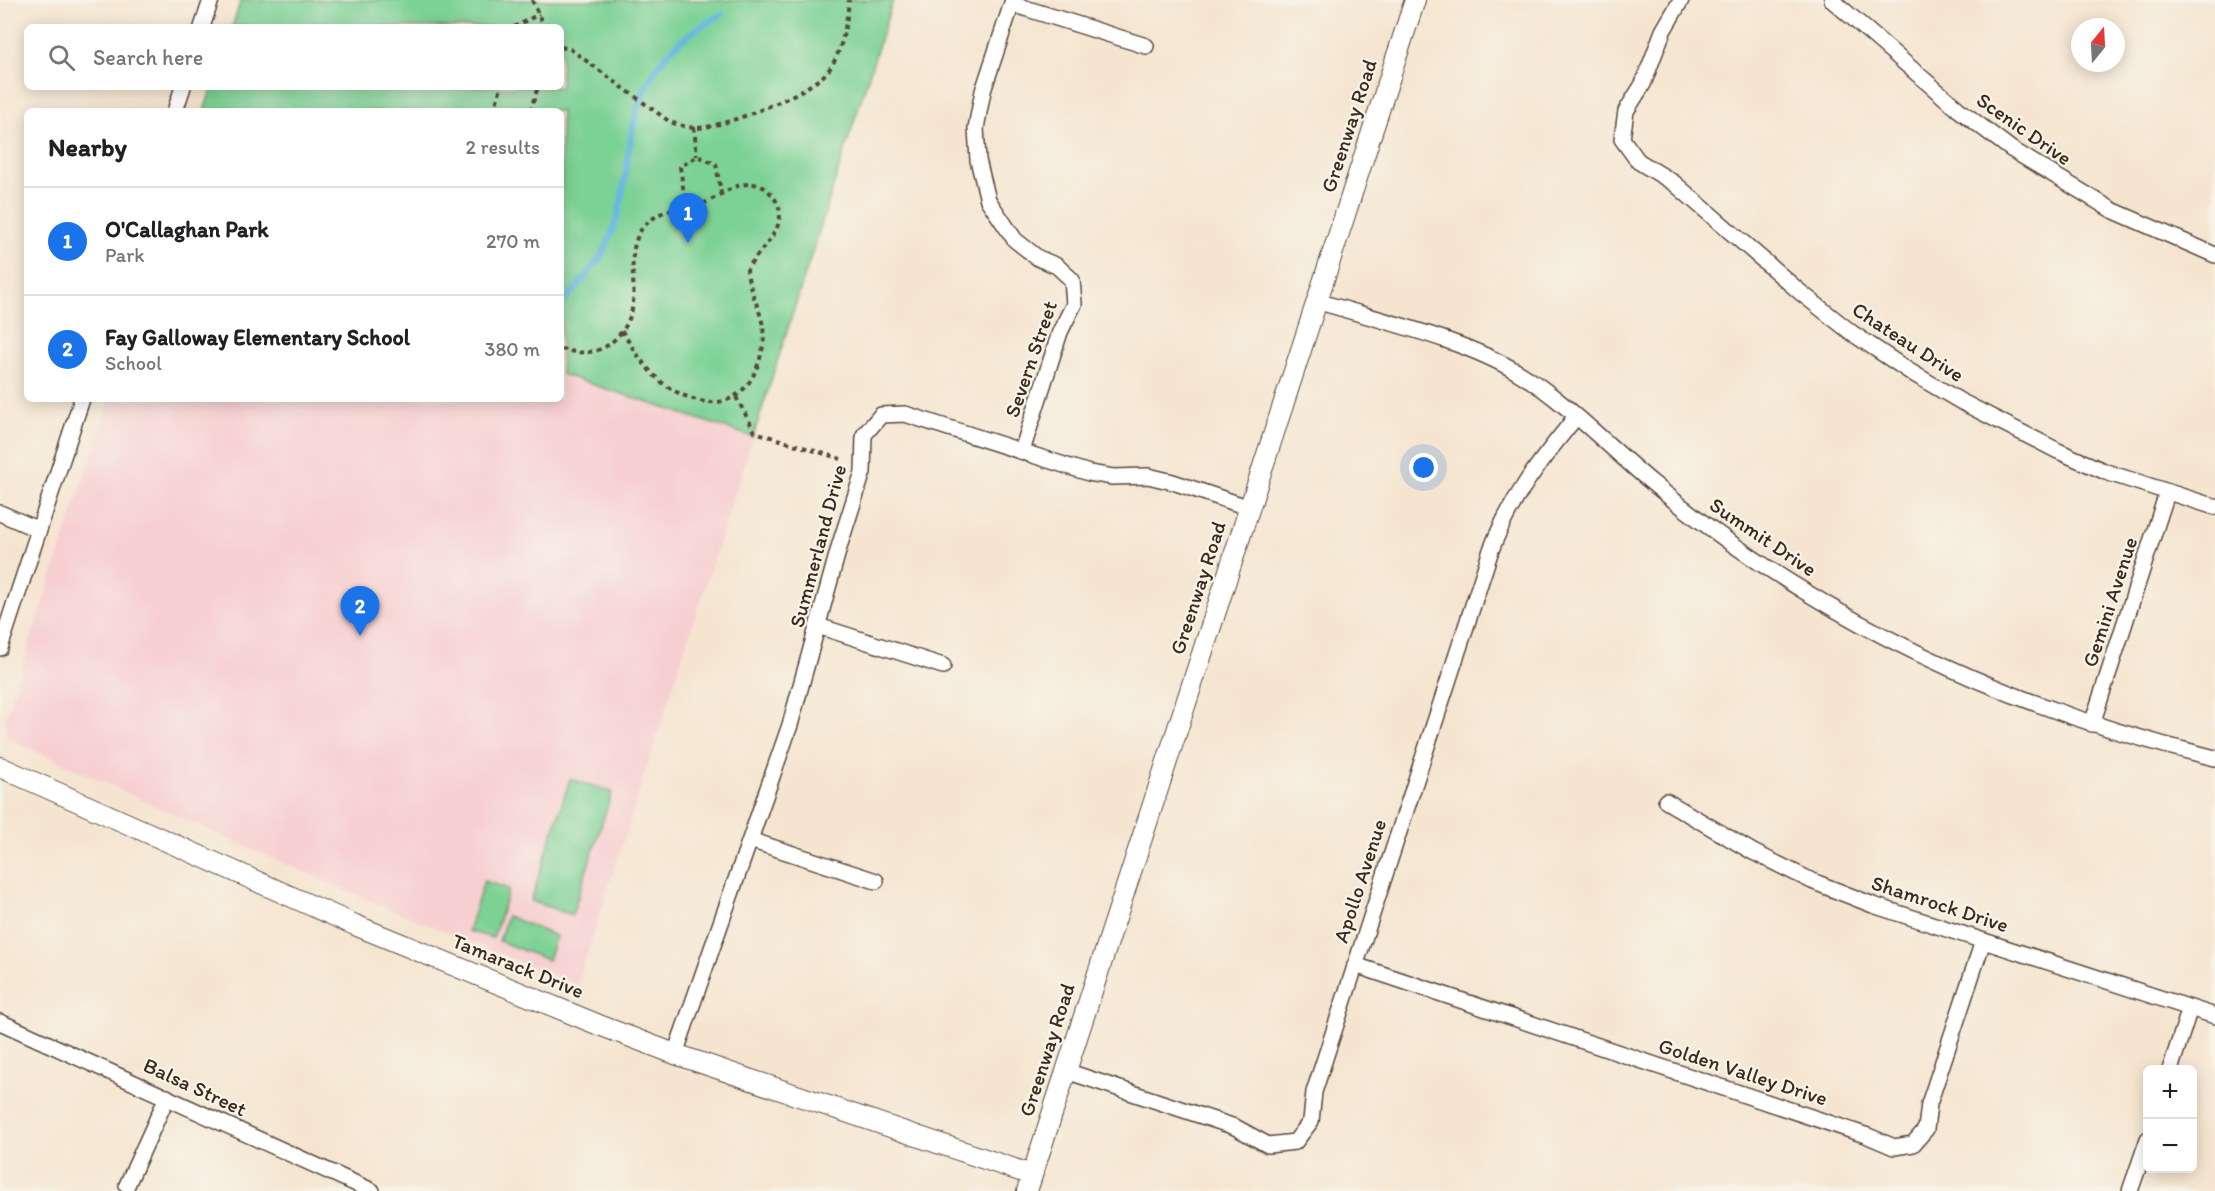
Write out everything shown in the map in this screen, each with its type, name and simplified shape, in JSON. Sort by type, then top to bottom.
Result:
[{"type":"street","points":[[203,24],[211,0]]},
{"type":"street","name":"Greenway Road","points":[[1030,1183],[1415,0]]},
{"type":"street","name":"Chateau Drive","points":[[1681,0],[1663,31],[1643,84],[1626,111],[1622,139],[1638,161],[1674,183],[1800,292],[1852,333],[1909,371],[1960,401],[2058,451],[2106,472],[2215,507]]},
{"type":"street","name":"Scenic Drive","points":[[1832,0],[1958,109],[2011,149],[2112,210],[2215,255]]},
{"type":"street","points":[[1013,2],[1146,46]]},
{"type":"street","name":"Severn Street","points":[[1013,2],[983,91],[976,128],[978,160],[988,200],[1015,240],[1038,258],[1057,266],[1071,280],[1074,304],[1060,332],[1022,451]]},
{"type":"street","points":[[176,108],[182,90]]},
{"type":"street","name":"Summit Drive","points":[[1317,301],[1489,357],[1520,373],[1548,393],[1651,482],[1701,521],[1803,591],[1886,638],[2019,698],[2092,724],[2215,758]]},
{"type":"street","points":[[0,648],[81,402]]},
{"type":"street","name":"Summerland Drive","points":[[675,1054],[790,726],[863,472],[864,435],[880,415],[905,414],[1089,473],[1113,477],[1148,476],[1250,508]]},
{"type":"street","name":"Apollo Avenue","points":[[1066,1071],[1235,1127],[1268,1145],[1294,1142],[1311,1121],[1314,1092],[1495,540],[1503,519],[1535,468],[1576,417]]},
{"type":"street","name":"Gemini Avenue","points":[[2092,724],[2167,493]]},
{"type":"street","points":[[0,513],[39,530]]},
{"type":"street","points":[[818,626],[943,666]]},
{"type":"street","name":"Tamarack Drive","points":[[0,766],[355,925],[675,1054],[1030,1183]]},
{"type":"street","name":"Shamrock Drive","points":[[1666,801],[1744,847],[1812,881],[1873,905],[2215,1016]]},
{"type":"street","points":[[750,840],[876,881]]},
{"type":"street","name":"Golden Valley Drive","points":[[1355,964],[1857,1132],[1894,1147],[1913,1144],[1926,1129],[1929,1104],[1983,941]]},
{"type":"street","points":[[2172,1065],[2190,1008]]},
{"type":"street","name":"Balsa Street","points":[[0,1022],[372,1191]]},
{"type":"street","points":[[127,1185],[167,1097]]},
{"type":"street","points":[[2130,1191],[2143,1153]]},
{"type":"path","points":[[532,0],[543,24]]},
{"type":"path","points":[[564,48],[570,49],[670,122],[694,127],[712,125],[753,112],[821,79],[830,69],[837,53],[844,32],[849,0]]},
{"type":"path","points":[[520,24],[539,14]]},
{"type":"path","points":[[495,108],[500,90]]},
{"type":"path","points":[[531,108],[537,90]]},
{"type":"path","points":[[694,127],[697,156]]},
{"type":"path","points":[[697,156],[716,164],[721,193]]},
{"type":"path","points":[[686,207],[680,167],[697,156]]},
{"type":"path","points":[[564,350],[590,352],[606,347],[622,331],[631,315],[634,303],[634,250],[642,230],[659,214],[710,201],[721,193],[747,184],[766,188],[773,196],[780,219],[777,230],[747,270],[762,320],[763,346],[751,378],[736,397],[717,403],[702,401],[672,390],[645,364],[622,331]]},
{"type":"path","points":[[736,397],[755,432],[840,459]]},
{"type":"shaded area","points":[[564,375],[753,437],[577,985],[387,908],[219,835],[18,743],[7,736],[5,719],[109,402],[564,402]]},
{"type":"green space","points":[[241,0],[893,0],[753,437],[564,375],[564,108],[205,108],[211,90],[564,90],[564,24],[233,24]]},
{"type":"green space","points":[[570,779],[612,792],[572,915],[531,901]]},
{"type":"green space","points":[[484,881],[509,889],[493,938],[468,931]]},
{"type":"green space","points":[[507,916],[556,936],[548,960],[499,941]]},
{"type":"waterway","points":[[564,300],[598,261],[606,246],[616,220],[622,194],[635,118],[643,93],[656,69],[681,40],[722,14]]},
{"type":"place","name":"O'Callaghan Park","points":[[688,243]]},
{"type":"place","name":"Fay Galloway Elementary School","points":[[360,636]]}]
